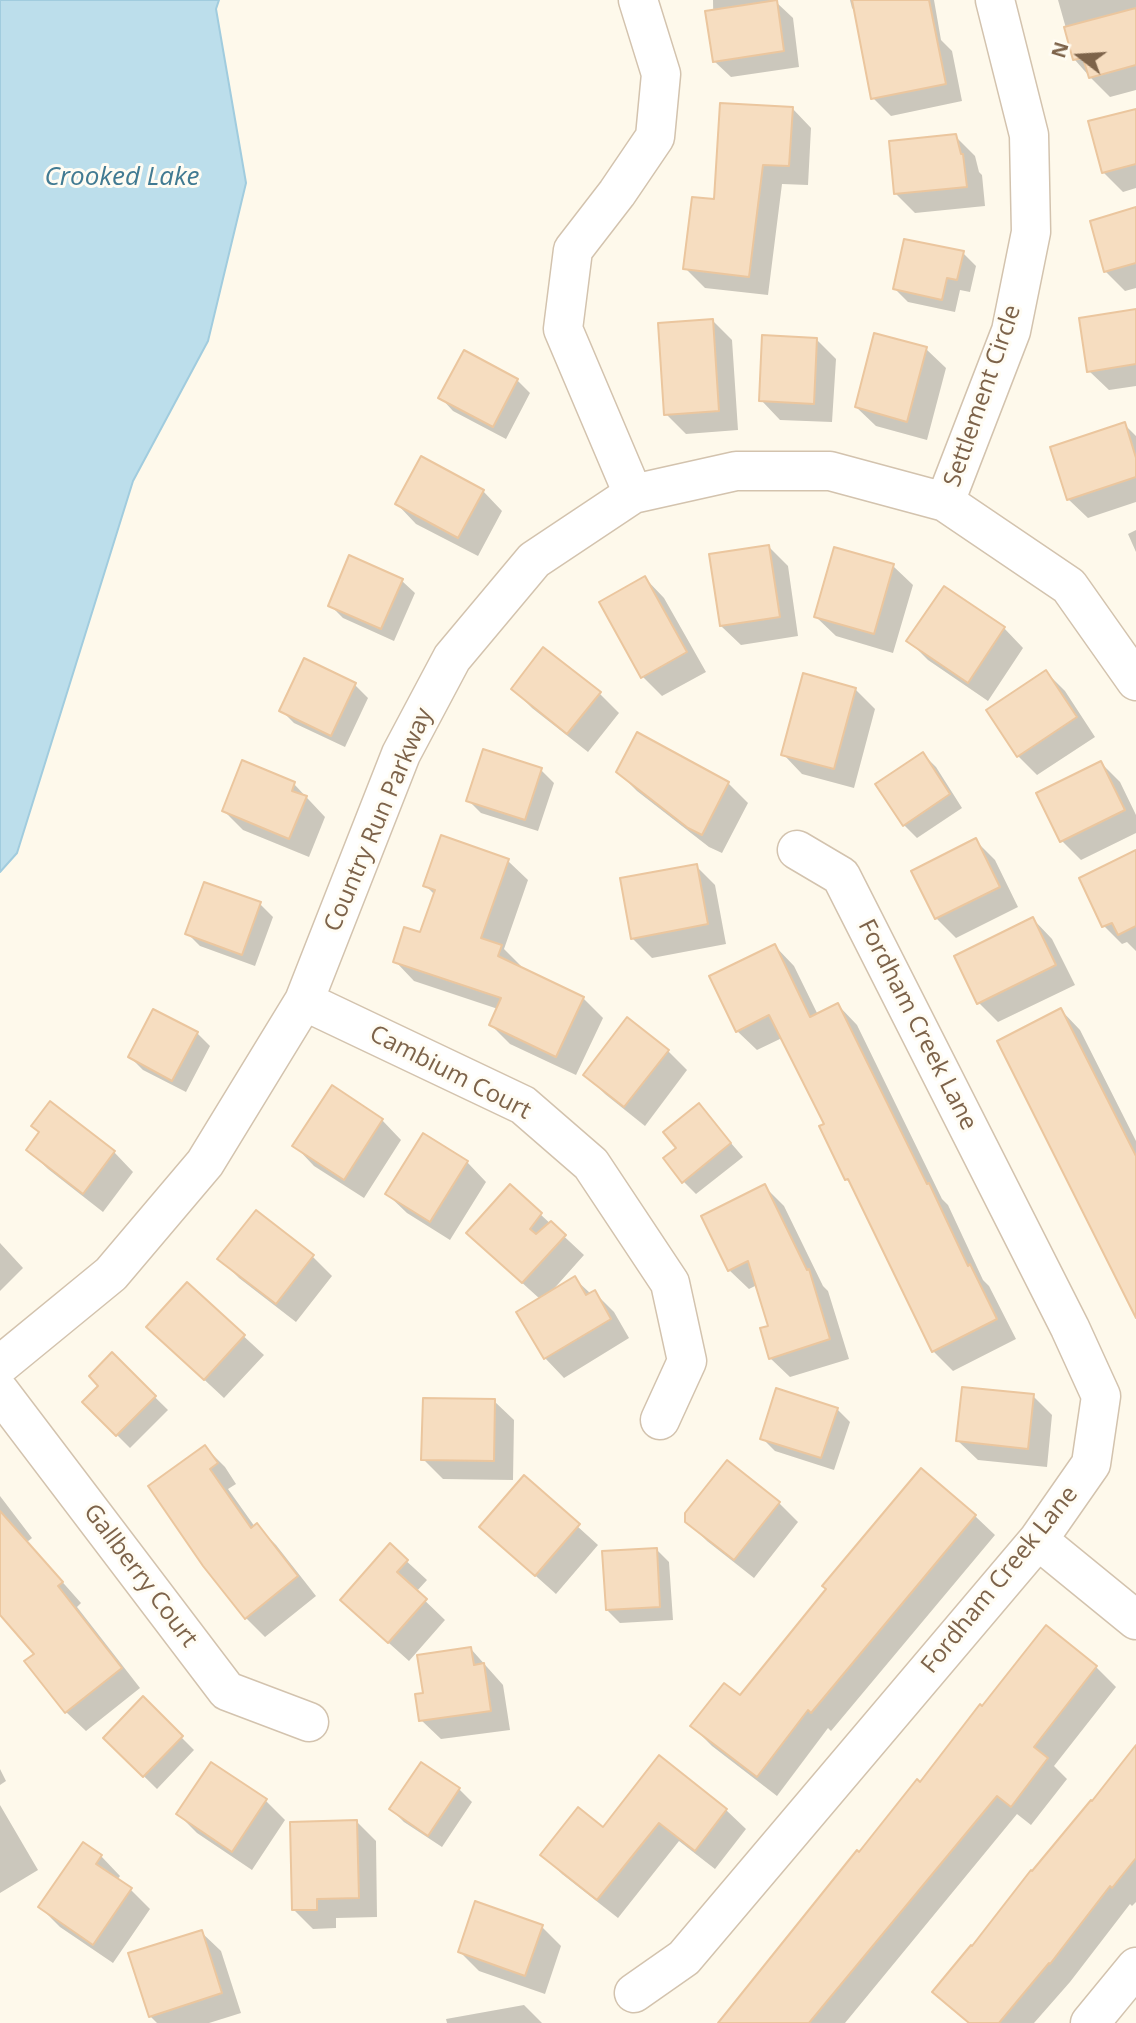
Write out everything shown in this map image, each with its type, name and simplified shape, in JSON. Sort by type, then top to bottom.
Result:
[{"type":"street","points":[[633,494],[563,329],[573,250],[655,138],[661,74],[638,0]]},
{"type":"street","name":"Settlement Circle","points":[[946,502],[1012,331],[1031,232],[1029,135],[995,0]]},
{"type":"street","name":"Country Run Parkway","points":[[0,1365],[111,1273],[205,1163],[304,1001],[401,754],[452,658],[534,560],[633,494],[736,471],[830,471],[946,502],[1069,586],[1136,681]]},
{"type":"street","name":"Fordham Creek Lane","points":[[634,1993],[684,1958],[1038,1540],[1090,1464],[1101,1396],[1070,1328],[841,876],[797,850]]},
{"type":"street","name":"Cambium Court","points":[[304,1001],[523,1105],[591,1164],[670,1283],[687,1361],[660,1420]]},
{"type":"street","name":"Gallberry Court","points":[[0,1392],[227,1691],[309,1722]]},
{"type":"street","points":[[1038,1540],[1136,1620]]},
{"type":"street","points":[[1090,2023],[1136,1966]]},
{"type":"water","name":"Crooked Lake","points":[[0,0],[219,0],[216,9],[246,183],[208,341],[133,481],[17,853],[0,872]]},
{"type":"building","points":[[777,0],[784,51],[713,62],[705,11]]},
{"type":"building","points":[[852,0],[929,0],[946,84],[871,99]]},
{"type":"building","points":[[1136,8],[1136,65],[1089,78],[1083,58],[1073,60],[1064,27]]},
{"type":"building","points":[[720,103],[793,107],[789,166],[763,165],[749,277],[683,269],[692,197],[714,199]]},
{"type":"building","points":[[1136,109],[1136,164],[1102,173],[1088,121]]},
{"type":"building","points":[[956,134],[963,154],[967,187],[894,194],[889,141]]},
{"type":"building","points":[[1136,207],[1136,263],[1104,272],[1090,221]]},
{"type":"building","points":[[904,239],[964,251],[957,280],[947,278],[942,300],[893,289]]},
{"type":"building","points":[[1136,309],[1136,364],[1087,372],[1079,318]]},
{"type":"building","points":[[713,319],[719,411],[664,415],[658,323]]},
{"type":"building","points":[[874,333],[927,347],[907,422],[855,407]]},
{"type":"building","points":[[762,335],[817,338],[814,404],[759,401]]},
{"type":"building","points":[[464,350],[518,379],[493,427],[438,398]]},
{"type":"building","points":[[1125,422],[1136,458],[1136,477],[1067,500],[1050,447]]},
{"type":"building","points":[[421,456],[484,490],[458,538],[395,504]]},
{"type":"building","points":[[769,545],[780,617],[720,626],[709,554]]},
{"type":"building","points":[[834,547],[894,564],[874,634],[814,617]]},
{"type":"building","points":[[349,555],[403,579],[381,629],[328,606]]},
{"type":"building","points":[[645,576],[687,652],[641,678],[599,602]]},
{"type":"building","points":[[944,586],[1005,627],[968,683],[906,641]]},
{"type":"building","points":[[543,647],[601,692],[567,734],[511,689]]},
{"type":"building","points":[[304,658],[356,683],[331,736],[279,711]]},
{"type":"building","points":[[1046,670],[1077,717],[1017,757],[986,710]]},
{"type":"building","points":[[803,673],[856,688],[834,769],[781,755]]},
{"type":"building","points":[[637,732],[729,782],[702,835],[688,828],[616,772]]},
{"type":"building","points":[[483,749],[542,768],[525,820],[466,801]]},
{"type":"building","points":[[923,752],[950,794],[903,826],[875,784]]},
{"type":"building","points":[[242,760],[295,782],[292,791],[307,796],[289,839],[222,811]]},
{"type":"building","points":[[1101,761],[1125,810],[1060,842],[1036,793]]},
{"type":"building","points":[[441,835],[509,859],[481,938],[502,945],[498,956],[584,997],[556,1057],[489,1025],[501,998],[393,962],[404,927],[420,932],[435,890],[423,886]]},
{"type":"building","points":[[976,838],[1000,887],[935,919],[911,871]]},
{"type":"building","points":[[1136,850],[1136,926],[1118,935],[1112,923],[1102,927],[1079,878]]},
{"type":"building","points":[[697,864],[708,924],[631,939],[620,878]]},
{"type":"building","points":[[204,882],[261,902],[242,955],[185,934]]},
{"type":"building","points":[[1033,917],[1056,965],[977,1004],[954,956]]},
{"type":"building","points":[[775,944],[810,1017],[838,1003],[997,1319],[932,1352],[848,1179],[845,1180],[819,1126],[824,1124],[769,1015],[736,1032],[709,976]]},
{"type":"building","points":[[1061,1008],[1136,1156],[1136,1318],[997,1041]]},
{"type":"building","points":[[153,1009],[198,1032],[172,1081],[128,1057]]},
{"type":"building","points":[[627,1017],[669,1050],[624,1107],[583,1075]]},
{"type":"building","points":[[332,1085],[383,1119],[344,1180],[292,1146]]},
{"type":"building","points":[[50,1101],[115,1151],[83,1194],[26,1150],[39,1132],[31,1126]]},
{"type":"building","points":[[699,1103],[731,1143],[682,1183],[663,1158],[676,1148],[663,1132]]},
{"type":"building","points":[[423,1133],[468,1161],[430,1222],[385,1194]]},
{"type":"building","points":[[510,1184],[542,1213],[530,1229],[536,1234],[551,1221],[566,1235],[522,1283],[466,1233]]},
{"type":"building","points":[[765,1184],[807,1270],[809,1269],[830,1339],[769,1359],[760,1328],[768,1326],[748,1261],[728,1271],[701,1216]]},
{"type":"building","points":[[256,1210],[314,1255],[276,1304],[217,1259]]},
{"type":"building","points":[[575,1276],[586,1295],[595,1290],[611,1319],[544,1359],[516,1312]]},
{"type":"building","points":[[187,1282],[245,1335],[204,1380],[146,1327]]},
{"type":"building","points":[[112,1352],[156,1396],[116,1436],[82,1402],[98,1386],[89,1376]]},
{"type":"building","points":[[962,1387],[1034,1394],[1028,1449],[956,1441]]},
{"type":"building","points":[[776,1388],[838,1408],[821,1458],[760,1439]]},
{"type":"building","points":[[423,1398],[495,1399],[494,1461],[421,1460]]},
{"type":"building","points":[[205,1445],[218,1463],[210,1469],[251,1528],[257,1523],[298,1576],[245,1619],[203,1566],[148,1486]]},
{"type":"building","points":[[727,1460],[780,1502],[734,1560],[685,1522],[685,1513]]},
{"type":"building","points":[[921,1468],[976,1515],[811,1713],[808,1710],[757,1777],[690,1726],[724,1683],[740,1695],[826,1589],[822,1586]]},
{"type":"building","points":[[524,1475],[580,1524],[535,1576],[479,1527]]},
{"type":"building","points":[[0,1511],[63,1582],[58,1586],[122,1668],[65,1713],[24,1661],[34,1654],[0,1615]]},
{"type":"building","points":[[390,1543],[408,1560],[397,1572],[427,1599],[388,1643],[340,1600]]},
{"type":"building","points":[[657,1548],[660,1607],[606,1610],[602,1551]]},
{"type":"building","points":[[1046,1625],[1097,1666],[1034,1747],[1048,1758],[1011,1807],[997,1796],[809,2023],[718,2023],[857,1850],[859,1852],[917,1779],[920,1782]]},
{"type":"building","points":[[471,1647],[474,1665],[484,1663],[491,1711],[419,1721],[415,1694],[423,1693],[417,1655]]},
{"type":"building","points":[[143,1696],[183,1736],[143,1777],[103,1738]]},
{"type":"building","points":[[1136,1745],[1136,1858],[1112,1888],[1110,1886],[1050,1964],[999,2023],[969,2023],[932,1992]]},
{"type":"building","points":[[659,1755],[727,1809],[695,1851],[659,1823],[597,1900],[540,1855],[578,1807],[603,1827]]},
{"type":"building","points":[[211,1762],[267,1799],[232,1852],[176,1814]]},
{"type":"building","points":[[421,1762],[460,1788],[428,1836],[389,1809]]},
{"type":"building","points":[[357,1820],[359,1898],[317,1899],[317,1910],[292,1910],[290,1822]]},
{"type":"building","points":[[83,1842],[102,1855],[96,1864],[132,1888],[93,1945],[38,1907]]},
{"type":"building","points":[[475,1901],[543,1925],[525,1976],[458,1952]]},
{"type":"building","points":[[202,1930],[222,1993],[149,2017],[128,1953]]}]
